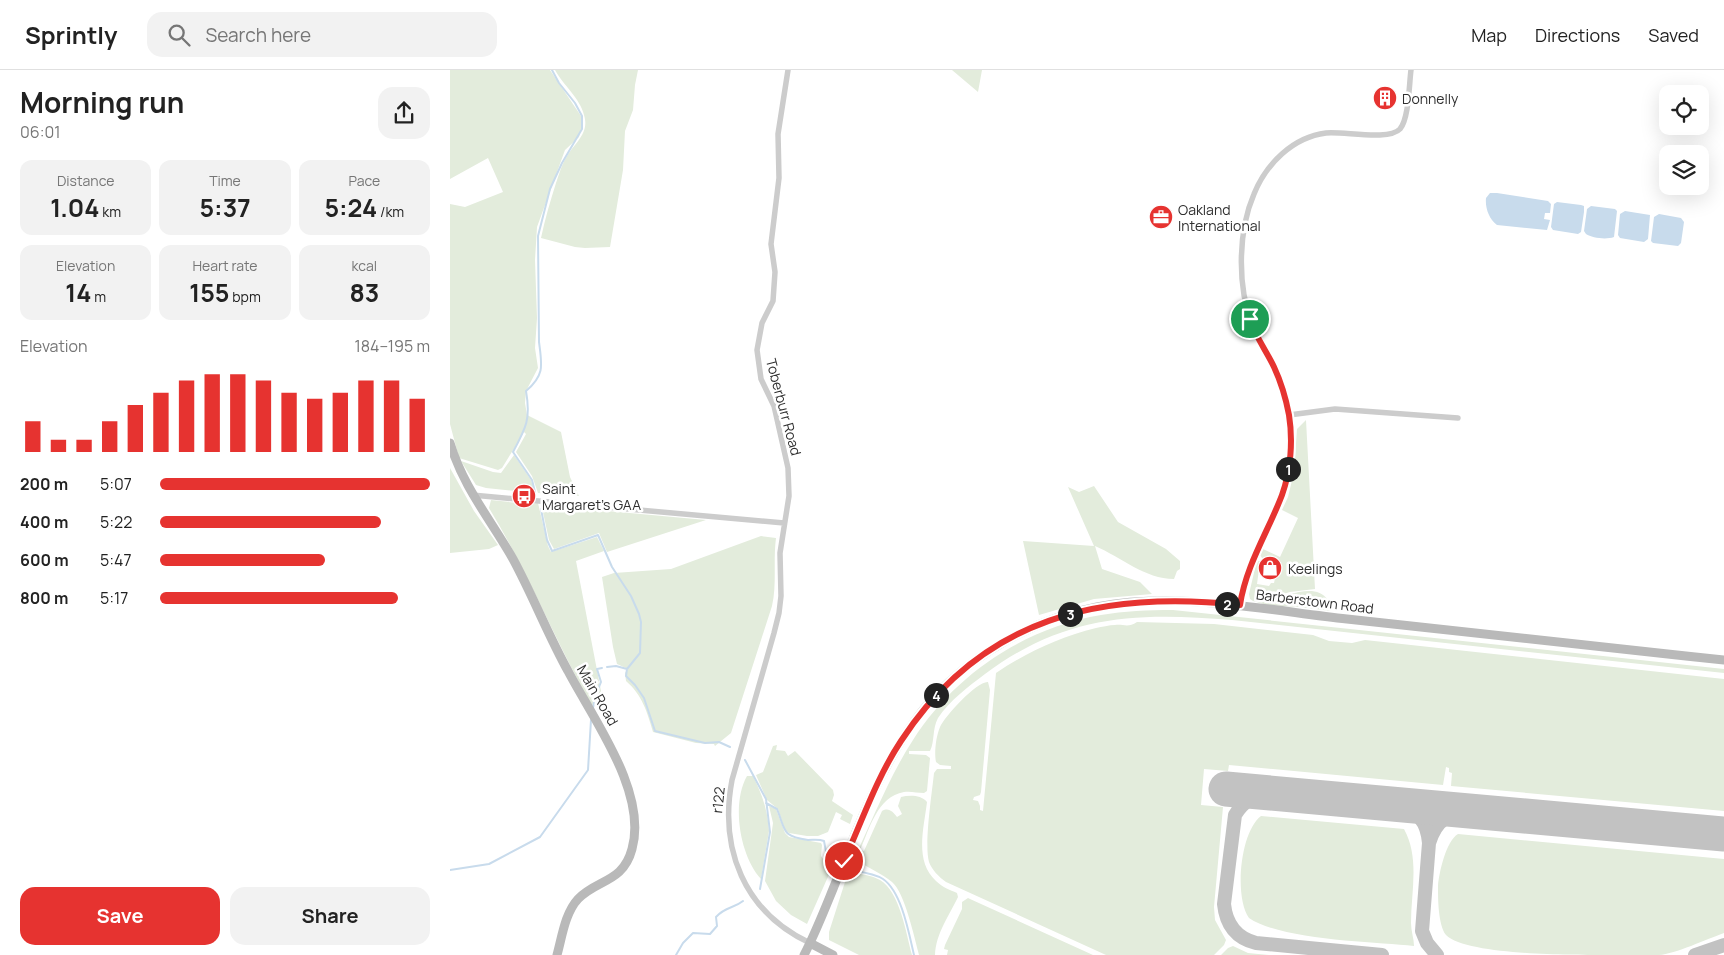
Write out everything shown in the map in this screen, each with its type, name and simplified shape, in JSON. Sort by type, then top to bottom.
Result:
[{"type":"main road","name":"Main Road","points":[[450,443],[460,471],[472,495],[513,561],[568,672],[607,739],[629,794],[634,819],[634,840],[629,857],[610,880],[585,894],[572,907],[557,955]]},
{"type":"main road","name":"Barberstown Road","points":[[804,955],[892,756],[923,710],[974,662],[1025,630],[1070,613],[1098,607],[1145,602],[1194,602],[1240,605],[1383,623],[1724,660]]},
{"type":"main road","points":[[810,943],[833,955]]},
{"type":"street","name":"Toberburr Road","points":[[774,633],[781,596],[780,553],[788,496],[788,468],[774,406],[761,379],[757,350],[762,323],[772,301],[775,272],[771,244],[779,178],[778,134],[788,70]]},
{"type":"street","points":[[1240,605],[1246,576],[1286,483],[1291,447],[1289,415],[1284,392],[1251,323],[1244,290],[1242,252],[1248,210],[1254,193],[1270,166],[1284,152],[1301,141],[1325,133],[1381,135],[1397,132],[1402,127],[1405,118],[1411,70]]},
{"type":"street","points":[[1289,415],[1335,408],[1458,418]]},
{"type":"street","points":[[472,495],[784,524]]},
{"type":"street","name":"r122","points":[[774,633],[732,780],[728,802],[728,825],[739,873],[750,892],[762,908],[783,928],[810,943]]},
{"type":"green space","points":[[450,70],[550,70],[581,116],[579,137],[565,150],[537,227],[535,260],[537,318],[535,348],[538,368],[526,391],[525,403],[527,415],[561,432],[570,477],[579,496],[538,493],[532,476],[516,452],[526,434],[524,432],[502,468],[498,470],[459,458],[450,424],[450,204],[465,207],[503,192],[488,158],[450,179]]},
{"type":"green space","points":[[555,70],[638,70],[633,110],[625,131],[623,170],[610,247],[575,247],[541,238],[561,167],[585,128],[584,115],[579,103]]},
{"type":"green space","points":[[952,70],[982,70],[978,92]]},
{"type":"green space","points":[[1306,420],[1315,589],[1290,592],[1269,598],[1268,601],[1299,592],[1316,592],[1322,594],[1328,600],[1331,605],[1331,611],[1267,605],[1253,601],[1250,599],[1249,594],[1257,560],[1260,562],[1257,584],[1269,586],[1271,583],[1274,583],[1279,560],[1266,558],[1263,576],[1264,561],[1260,555],[1263,549],[1280,557],[1298,518],[1282,510],[1288,497],[1294,472],[1297,429]]},
{"type":"green space","points":[[514,455],[531,480],[535,493],[486,488],[476,485],[461,461],[501,473]]},
{"type":"green space","points":[[450,468],[474,511],[498,545],[489,549],[450,553]]},
{"type":"green space","points":[[1094,486],[1118,522],[1166,549],[1180,561],[1180,569],[1177,571],[1174,579],[1163,578],[1133,567],[1095,546],[1102,569],[1140,582],[1152,594],[1094,599],[1039,615],[1023,541],[1094,546],[1068,487],[1079,492]]},
{"type":"green space","points":[[491,500],[527,504],[538,503],[551,552],[597,537],[604,551],[576,561],[601,691],[592,706],[489,508]]},
{"type":"green space","points":[[541,503],[564,507],[706,520],[607,552],[599,533],[554,549],[549,540]]},
{"type":"green space","points":[[761,536],[776,538],[775,581],[772,606],[731,733],[715,746],[714,744],[696,743],[653,732],[643,704],[632,686],[626,681],[625,673],[628,669],[617,664],[602,577],[614,573],[671,569]]},
{"type":"green space","points":[[1173,610],[1724,669],[1724,673],[1232,620],[1165,617],[1134,618],[1074,628],[1044,639],[1015,654],[985,674],[953,700],[938,718],[930,751],[909,751],[909,754],[926,755],[930,758],[927,791],[924,793],[904,792],[895,795],[881,807],[871,823],[860,850],[864,851],[882,811],[889,810],[897,817],[902,814],[898,806],[901,797],[915,796],[927,802],[922,844],[925,864],[929,873],[936,881],[943,887],[957,893],[958,897],[940,932],[935,955],[919,955],[908,916],[897,888],[892,882],[854,859],[896,769],[930,716],[970,675],[1018,643],[1045,631],[1072,621],[1101,615],[1136,611]]},
{"type":"green space","points":[[1137,622],[1214,624],[1313,635],[1329,641],[1352,643],[1365,640],[1724,679],[1724,811],[1451,786],[1452,773],[1446,767],[1443,785],[1229,765],[1228,771],[1204,769],[1201,805],[1223,807],[1214,907],[1215,920],[1226,940],[1224,945],[1214,955],[1106,955],[946,882],[938,876],[929,862],[927,843],[934,773],[937,769],[951,769],[951,766],[940,765],[936,762],[935,749],[940,727],[954,708],[969,693],[983,683],[988,682],[990,690],[981,792],[973,800],[978,801],[980,810],[983,811],[996,673],[1032,652],[1070,636],[1096,628],[1128,625]]},
{"type":"green space","points":[[777,745],[776,750],[785,751],[788,756],[795,751],[833,790],[832,801],[853,815],[850,824],[840,819],[842,815],[836,812],[828,832],[818,836],[789,833],[785,830],[778,809],[767,800],[756,775],[763,772],[773,746]]},
{"type":"green space","points":[[747,776],[753,776],[767,816],[769,831],[761,879],[748,857],[740,829],[739,801]]},
{"type":"green space","points":[[769,806],[776,809],[785,833],[789,837],[821,843],[821,856],[831,870],[807,924],[791,915],[776,901],[765,881],[773,823]]},
{"type":"green space","points":[[1261,816],[1404,829],[1409,840],[1413,863],[1411,923],[1414,946],[1328,939],[1283,931],[1249,918],[1244,908],[1242,895],[1242,865],[1248,836],[1254,824]]},
{"type":"green space","points":[[1458,834],[1724,859],[1724,933],[1682,949],[1659,955],[1567,955],[1520,952],[1474,947],[1457,942],[1443,931],[1439,911],[1438,886],[1447,850]]},
{"type":"green space","points":[[857,873],[880,880],[893,894],[905,925],[912,955],[859,955],[829,940],[829,932],[845,882],[851,874]]},
{"type":"green space","points":[[968,898],[1093,955],[947,955],[948,950],[944,949],[945,945],[962,909],[962,902]]},
{"type":"green space","points":[[1233,946],[1248,953],[1269,955],[1221,955]]},
{"type":"water","points":[[1490,193],[1548,201],[1551,204],[1550,213],[1545,213],[1544,219],[1550,220],[1547,230],[1497,225],[1492,220],[1487,209],[1486,198]]},
{"type":"water","points":[[1557,202],[1584,206],[1581,232],[1578,234],[1553,230],[1551,227],[1554,204]]},
{"type":"water","points":[[1591,206],[1615,209],[1617,211],[1614,237],[1599,238],[1586,234],[1584,231],[1587,209]]},
{"type":"water","points":[[1625,211],[1650,215],[1648,239],[1644,242],[1620,238],[1618,235],[1620,214]]},
{"type":"water","points":[[1659,214],[1681,218],[1684,222],[1681,243],[1678,246],[1653,243],[1651,241],[1654,217]]},
{"type":"waterway","points":[[535,492],[532,480],[513,452],[528,416],[526,391],[536,380],[541,369],[538,236],[550,189],[562,163],[582,129],[582,116],[552,70]]},
{"type":"waterway","points":[[541,509],[547,540],[552,551],[598,535],[612,567],[631,596],[641,622],[640,653],[627,669],[626,676],[644,698],[655,731],[705,743],[719,742],[730,747]]},
{"type":"waterway","points":[[607,667],[616,666],[627,669]]},
{"type":"waterway","points":[[593,708],[601,682],[597,669],[602,668]]},
{"type":"waterway","points":[[450,870],[489,864],[540,837],[588,770],[591,720]]},
{"type":"waterway","points":[[745,760],[766,799],[770,832],[760,889]]},
{"type":"waterway","points":[[766,803],[777,809],[786,831],[793,837],[824,841],[827,857],[835,864]]},
{"type":"waterway","points":[[849,870],[875,875],[890,885],[904,914],[914,955]]},
{"type":"waterway","points":[[676,955],[683,943],[693,933],[710,934],[717,926],[716,917],[723,911],[743,901]]},
{"type":"taxiway","points":[[1272,793],[1250,799],[1235,815],[1224,904],[1227,918],[1233,929],[1243,938],[1256,943],[1382,955]]},
{"type":"taxiway","points":[[1397,805],[1416,814],[1424,823],[1428,835],[1422,931],[1427,943],[1437,955]]},
{"type":"taxiway","points":[[1429,843],[1436,828],[1445,819],[1457,814],[1473,812]]},
{"type":"taxiway","points":[[1695,955],[1724,945]]},
{"type":"runway","points":[[1226,789],[1724,834]]},
{"type":"place","name":"Donnelly","points":[[1385,98]]},
{"type":"place","name":"Oakland International","points":[[1161,217]]},
{"type":"place","name":"Saint Margaret's GAA","points":[[524,496]]},
{"type":"place","name":"Keelings","points":[[1270,568]]},
{"type":"route","points":[[844,861],[884,772],[910,727],[923,710],[955,677],[991,650],[1025,630],[1070,613],[1098,607],[1145,602],[1194,602],[1240,605],[1246,576],[1286,483],[1291,447],[1289,415],[1284,392],[1250,319]]}]
